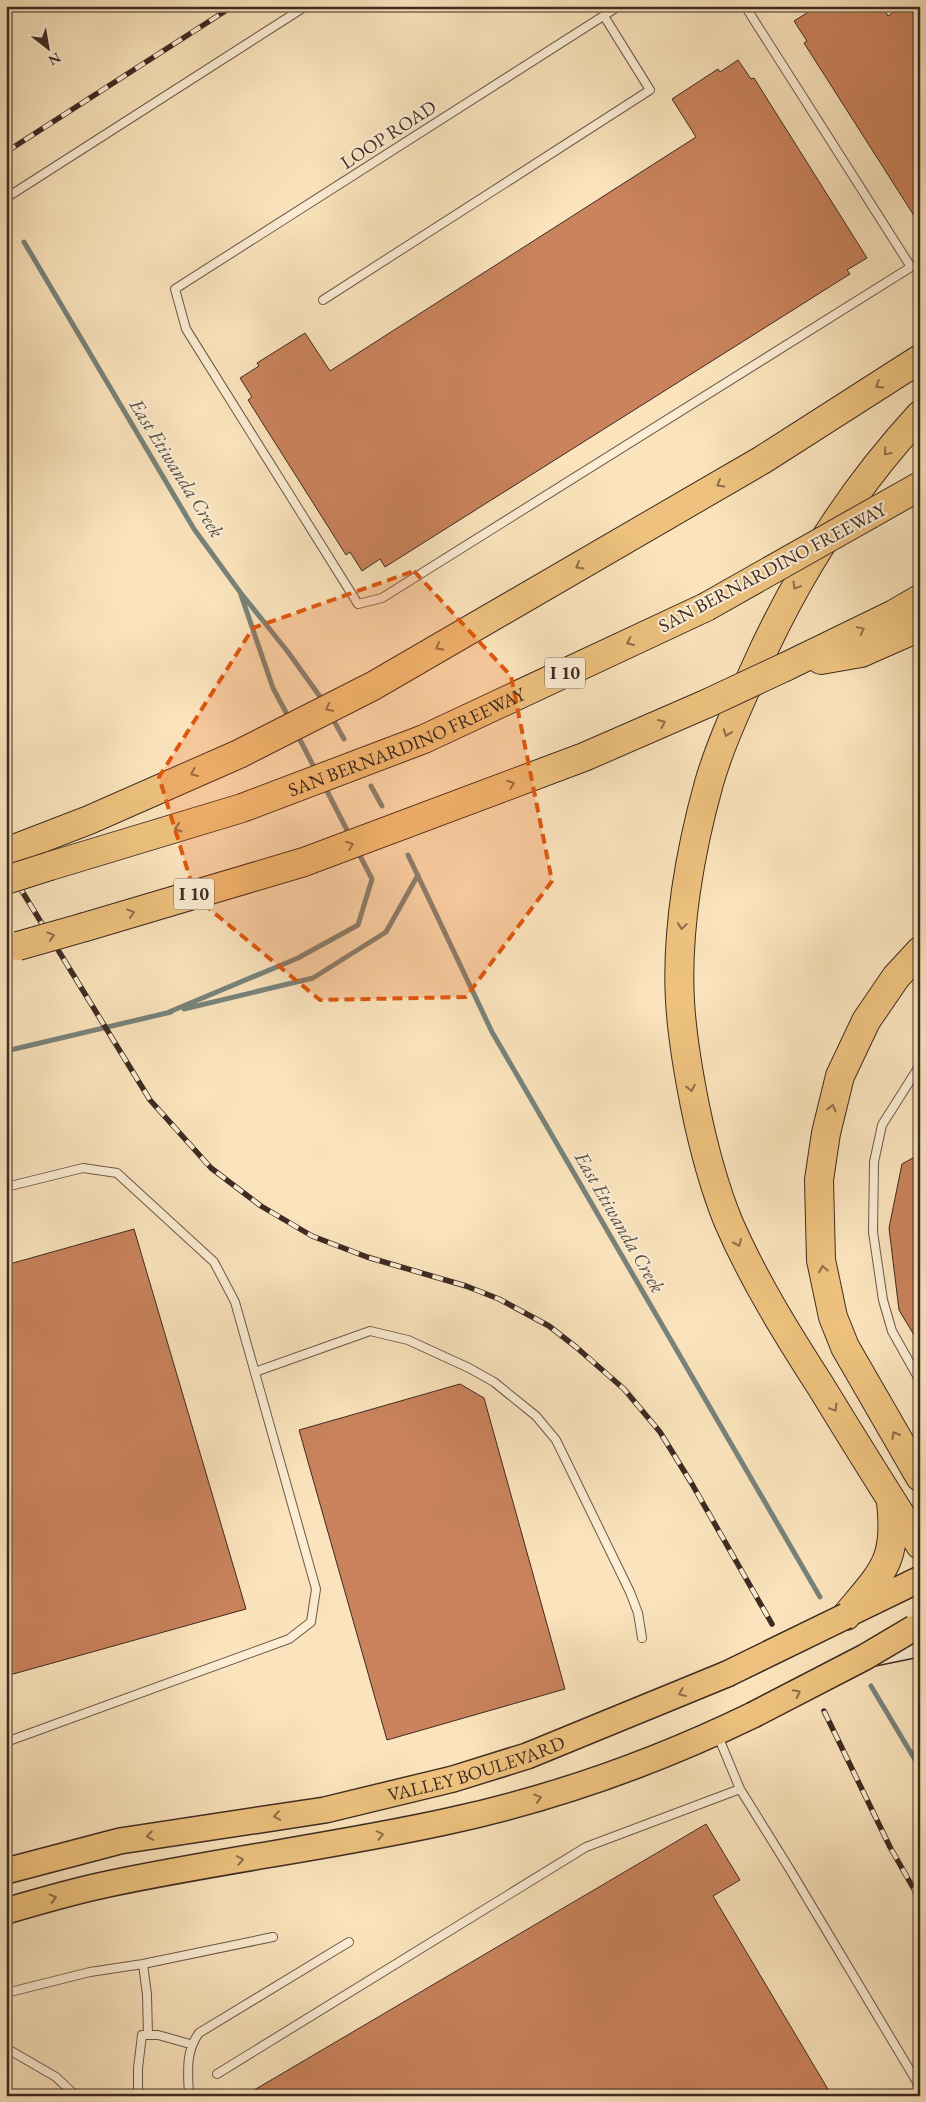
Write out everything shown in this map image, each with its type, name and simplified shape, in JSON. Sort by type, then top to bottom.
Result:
[{"type":"highway","points":[[6,852],[239,754],[373,686],[762,460],[920,359]]},
{"type":"highway","points":[[920,415],[889,448],[862,483],[814,555],[789,597],[730,725],[709,783],[688,878],[680,963],[683,1042],[689,1078],[709,1164],[728,1220],[763,1293],[920,1545]]},
{"type":"highway","name":"SAN BERNARDINO FREEWAY","points":[[6,880],[242,808],[424,739],[706,607],[920,486]]},
{"type":"highway","name":"I 10","points":[[12,947],[304,862],[584,757],[785,667],[894,614],[920,599]]},
{"type":"highway","points":[[785,667],[861,653],[920,626]]},
{"type":"highway","points":[[920,951],[896,977],[866,1021],[840,1076],[826,1133],[819,1180],[822,1260],[833,1317],[845,1347],[920,1477]]},
{"type":"highway","points":[[846,1616],[888,1582],[889,1557],[894,1527],[891,1500]]},
{"type":"main road","points":[[888,1582],[920,1579]]},
{"type":"main road","name":"VALLEY BOULEVARD","points":[[6,1870],[120,1841],[326,1810],[453,1779],[527,1756],[727,1674],[846,1616]]},
{"type":"main road","name":"VALLEY BOULEVARD","points":[[6,1911],[108,1884],[332,1845],[468,1817],[584,1784],[640,1765],[717,1733],[865,1657],[918,1633]]},
{"type":"lane","points":[[6,198],[306,6]]},
{"type":"lane","name":"LOOP ROAD","points":[[619,6],[175,289],[186,329],[358,604],[382,598],[916,266]]},
{"type":"lane","points":[[745,6],[916,266]]},
{"type":"lane","points":[[323,300],[650,90],[604,16]]},
{"type":"lane","points":[[920,1065],[882,1125],[874,1162],[873,1232],[884,1300],[892,1331],[920,1381]]},
{"type":"lane","points":[[6,1187],[83,1168],[116,1173],[214,1262],[235,1302],[316,1590],[311,1622],[289,1639],[6,1742]]},
{"type":"lane","points":[[255,1372],[370,1331],[408,1340],[469,1368],[494,1382],[536,1416],[556,1440],[630,1592],[638,1613],[642,1638]]},
{"type":"lane","points":[[717,1733],[740,1790],[920,2087]]},
{"type":"lane","points":[[217,2074],[586,1847],[740,1790]]},
{"type":"lane","points":[[6,1993],[90,1972],[143,1964],[273,1937]]},
{"type":"lane","points":[[189,2096],[190,2044],[199,2033],[349,1942]]},
{"type":"lane","points":[[143,1964],[147,1994],[148,2035]]},
{"type":"lane","points":[[138,2096],[138,2068],[142,2035],[158,2035],[190,2044]]},
{"type":"lane","points":[[6,2048],[56,2077],[76,2096]]},
{"type":"highlighted area","points":[[414,571],[511,676],[552,881],[466,997],[320,1000],[196,898],[159,777],[253,628]]},
{"type":"building","points":[[818,6],[882,6],[888,16],[903,6],[920,6],[920,225],[804,43],[807,41],[794,21]]},
{"type":"building","points":[[738,60],[751,79],[754,78],[867,258],[847,270],[850,274],[385,567],[380,559],[362,571],[350,552],[346,555],[248,400],[252,397],[240,378],[259,366],[257,363],[305,333],[330,371],[696,137],[672,99],[718,69],[720,72]]},
{"type":"building","points":[[920,1154],[920,1345],[899,1310],[889,1228],[902,1164]]},
{"type":"building","points":[[134,1229],[246,1609],[6,1676],[6,1265]]},
{"type":"building","points":[[460,1384],[484,1398],[565,1689],[387,1740],[299,1430]]},
{"type":"building","points":[[706,1824],[740,1880],[713,1896],[832,2096],[244,2096]]},
{"type":"waterway","name":"East Etiwanda Creek","points":[[24,242],[194,529],[321,698]]},
{"type":"waterway","points":[[240,592],[273,688],[290,720]]},
{"type":"waterway","name":"East Etiwanda Creek","points":[[334,721],[344,739]]},
{"type":"waterway","points":[[297,734],[316,771]]},
{"type":"waterway","points":[[324,785],[350,836]]},
{"type":"waterway","name":"East Etiwanda Creek","points":[[371,786],[382,806]]},
{"type":"waterway","points":[[169,1012],[298,958],[358,925],[372,879],[357,850]]},
{"type":"waterway","name":"East Etiwanda Creek","points":[[408,855],[492,1032],[820,1597]]},
{"type":"waterway","points":[[184,1009],[313,978],[386,932],[418,875]]},
{"type":"waterway","points":[[6,1051],[171,1012]]},
{"type":"waterway","name":"East Etiwanda Creek","points":[[871,1686],[920,1768]]},
{"type":"railway","points":[[6,152],[233,6]]},
{"type":"railway","points":[[6,865],[150,1100],[211,1168],[261,1206],[312,1236],[367,1257],[466,1286],[499,1299],[549,1326],[576,1347],[624,1389],[660,1432],[772,1624]]},
{"type":"railway","points":[[824,1711],[890,1847],[920,1900]]}]
